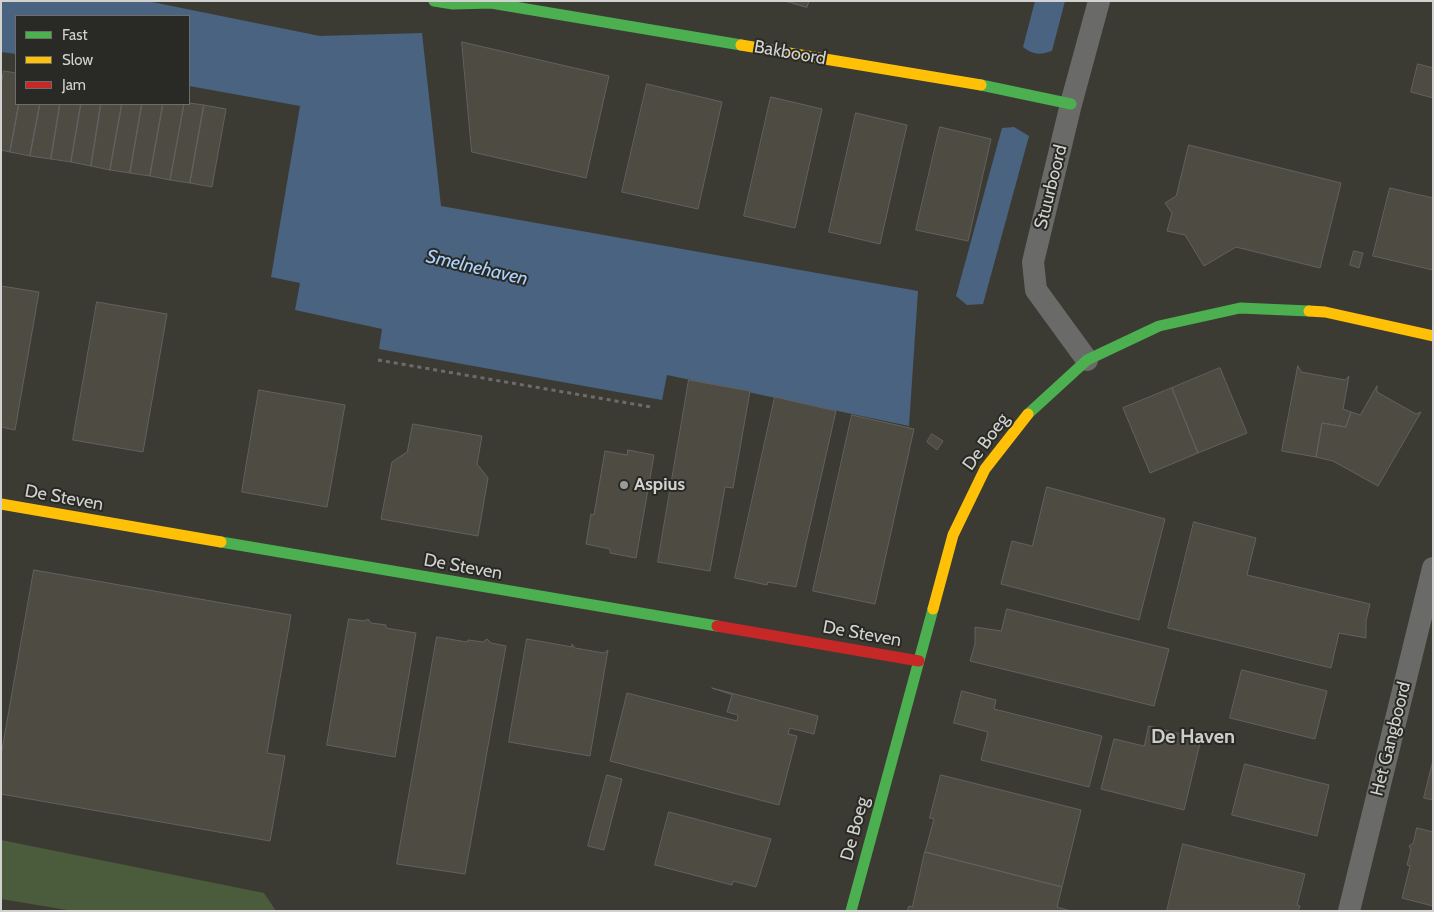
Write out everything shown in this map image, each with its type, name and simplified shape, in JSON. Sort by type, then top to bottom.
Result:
[{"type":"street","name":"Bakboord","points":[[434,1],[453,4],[508,3],[988,86],[1072,104]]},
{"type":"street","name":"Stuurboord","points":[[1087,360],[1036,290],[1033,262],[1099,1]]},
{"type":"street","name":"De Boeg","points":[[851,911],[953,535],[984,469],[1033,408],[1087,360],[1159,326],[1240,308],[1325,312],[1433,336]]},
{"type":"street","name":"De Steven","points":[[1,504],[919,661]]},
{"type":"street","name":"Het Gangboord","points":[[1349,911],[1433,568]]},
{"type":"path","points":[[378,360],[651,407]]},
{"type":"shaded area","points":[[1,1],[1433,1],[1433,911],[1,911]]},
{"type":"green space","points":[[1,840],[264,893],[276,911],[73,911],[1,899]]},
{"type":"water","name":"Smelnehaven","points":[[1,1],[147,1],[320,36],[422,33],[441,206],[918,291],[909,426],[667,375],[662,400],[379,349],[382,329],[295,310],[300,283],[271,277],[300,106],[190,86],[190,15],[15,15],[15,54],[1,52]]},
{"type":"water","points":[[1035,1],[1065,1],[1052,51],[1037,54],[1023,47]]},
{"type":"water","points":[[1014,127],[1029,136],[983,304],[967,305],[956,296],[1002,128]]},
{"type":"building","points":[[785,1],[809,1],[807,7]]},
{"type":"building","points":[[462,42],[609,76],[586,178],[472,152]]},
{"type":"building","points":[[1418,64],[1433,68],[1433,98],[1411,92]]},
{"type":"building","points":[[4,71],[15,73],[15,105],[19,105],[10,152],[1,150],[1,86]]},
{"type":"building","points":[[647,84],[722,102],[698,209],[622,192]]},
{"type":"building","points":[[771,97],[822,109],[795,228],[744,216]]},
{"type":"building","points":[[190,103],[204,105],[190,183],[170,180],[184,105],[190,105]]},
{"type":"building","points":[[19,105],[40,105],[30,156],[10,152]]},
{"type":"building","points":[[40,105],[60,105],[51,159],[30,156]]},
{"type":"building","points":[[60,105],[81,105],[71,162],[51,159]]},
{"type":"building","points":[[81,105],[101,105],[91,166],[71,162]]},
{"type":"building","points":[[101,105],[122,105],[110,170],[91,166]]},
{"type":"building","points":[[122,105],[142,105],[130,173],[110,170]]},
{"type":"building","points":[[142,105],[163,105],[150,176],[130,173]]},
{"type":"building","points":[[163,105],[184,105],[170,180],[150,176]]},
{"type":"building","points":[[204,105],[226,109],[212,187],[190,183]]},
{"type":"building","points":[[856,113],[907,125],[880,244],[829,232]]},
{"type":"building","points":[[940,127],[991,139],[968,241],[916,230]]},
{"type":"building","points":[[1189,145],[1341,183],[1320,268],[1236,247],[1204,266],[1185,235],[1167,231],[1172,213],[1165,203],[1176,196]]},
{"type":"building","points":[[1390,188],[1433,198],[1433,270],[1373,256]]},
{"type":"building","points":[[1354,251],[1363,253],[1359,268],[1350,265]]},
{"type":"building","points":[[1,286],[39,292],[15,430],[1,427]]},
{"type":"building","points":[[97,302],[167,314],[143,452],[73,440]]},
{"type":"building","points":[[1298,366],[1301,372],[1345,380],[1349,376],[1343,409],[1351,412],[1346,427],[1322,423],[1316,457],[1282,451]]},
{"type":"building","points":[[1220,368],[1247,433],[1198,453],[1172,388]]},
{"type":"building","points":[[689,380],[750,391],[733,488],[725,487],[710,571],[658,562]]},
{"type":"building","points":[[1377,386],[1377,392],[1416,414],[1421,412],[1378,486],[1333,461],[1316,457],[1322,423],[1346,427],[1351,412],[1360,415]]},
{"type":"building","points":[[1172,388],[1198,453],[1150,473],[1123,408]]},
{"type":"building","points":[[259,390],[345,405],[327,507],[242,492]]},
{"type":"building","points":[[775,397],[836,411],[796,587],[768,582],[767,585],[735,578]]},
{"type":"building","points":[[852,415],[914,429],[875,604],[813,591]]},
{"type":"building","points":[[413,424],[482,436],[477,464],[488,478],[478,536],[381,519],[392,462],[407,452]]},
{"type":"building","points":[[932,434],[943,441],[937,450],[927,442]]},
{"type":"building","name":"Aspius","points":[[628,450],[654,455],[636,558],[610,553],[610,549],[586,544],[591,514],[594,515],[605,451],[627,455]]},
{"type":"building","points":[[1047,487],[1165,519],[1139,620],[1001,584],[1012,541],[1032,546]]},
{"type":"building","points":[[1194,522],[1256,538],[1247,575],[1370,604],[1366,621],[1366,638],[1339,633],[1331,668],[1168,628]]},
{"type":"building","points":[[34,570],[291,615],[267,753],[285,756],[270,841],[1,794],[1,756]]},
{"type":"building","points":[[1007,609],[1169,649],[1154,706],[970,661],[975,644],[975,627],[1001,631]]},
{"type":"building","points":[[349,619],[364,621],[368,619],[371,623],[386,625],[386,628],[416,633],[395,757],[327,745]]},
{"type":"building","points":[[437,637],[467,642],[468,640],[483,642],[487,639],[491,643],[506,646],[465,874],[397,864]]},
{"type":"building","points":[[527,639],[572,647],[572,644],[575,648],[604,653],[608,650],[590,756],[509,742]]},
{"type":"building","points":[[1242,670],[1327,691],[1315,739],[1230,718]]},
{"type":"building","points":[[712,688],[818,716],[814,734],[790,728],[788,734],[797,736],[779,805],[610,761],[627,693],[737,721],[738,715],[727,712],[732,695]]},
{"type":"building","points":[[962,691],[996,700],[994,709],[1102,736],[1089,787],[981,760],[988,732],[954,723]]},
{"type":"building","points":[[1149,726],[1201,739],[1184,810],[1101,789],[1114,739],[1144,746]]},
{"type":"building","points":[[1433,761],[1433,800],[1424,798]]},
{"type":"building","points":[[1245,764],[1329,785],[1317,836],[1232,815]]},
{"type":"building","points":[[607,775],[622,779],[604,850],[588,846]]},
{"type":"building","points":[[941,775],[1081,810],[1062,887],[925,852],[934,819],[930,818]]},
{"type":"building","points":[[669,812],[771,839],[756,887],[733,881],[732,885],[655,865]]},
{"type":"building","points":[[1417,828],[1433,832],[1433,906],[1402,898],[1410,866],[1407,865],[1411,850],[1409,846],[1413,843]]},
{"type":"building","points":[[1183,844],[1305,874],[1297,905],[1300,906],[1298,911],[1167,911]]},
{"type":"building","points":[[925,852],[1062,887],[1057,907],[1071,911],[907,911],[909,906],[912,907]]},
{"type":"traffic: fast","points":[[434,1],[453,4],[491,3],[741,45]]},
{"type":"traffic: fast","points":[[981,85],[1071,104]]},
{"type":"traffic: fast","points":[[1028,414],[1087,360],[1159,326],[1240,308],[1309,311]]},
{"type":"traffic: fast","points":[[221,542],[717,626]]},
{"type":"traffic: fast","points":[[851,911],[933,609]]},
{"type":"traffic: slow","points":[[741,45],[981,85]]},
{"type":"traffic: slow","points":[[1309,311],[1325,312],[1433,336]]},
{"type":"traffic: slow","points":[[933,609],[953,535],[985,469],[1028,414]]},
{"type":"traffic: slow","points":[[1,504],[221,542]]},
{"type":"traffic: jam","points":[[717,626],[919,661]]},
{"type":"place","name":"Aspius","points":[[624,485]]},
{"type":"district","name":"De Haven","points":[[1193,737]]}]
